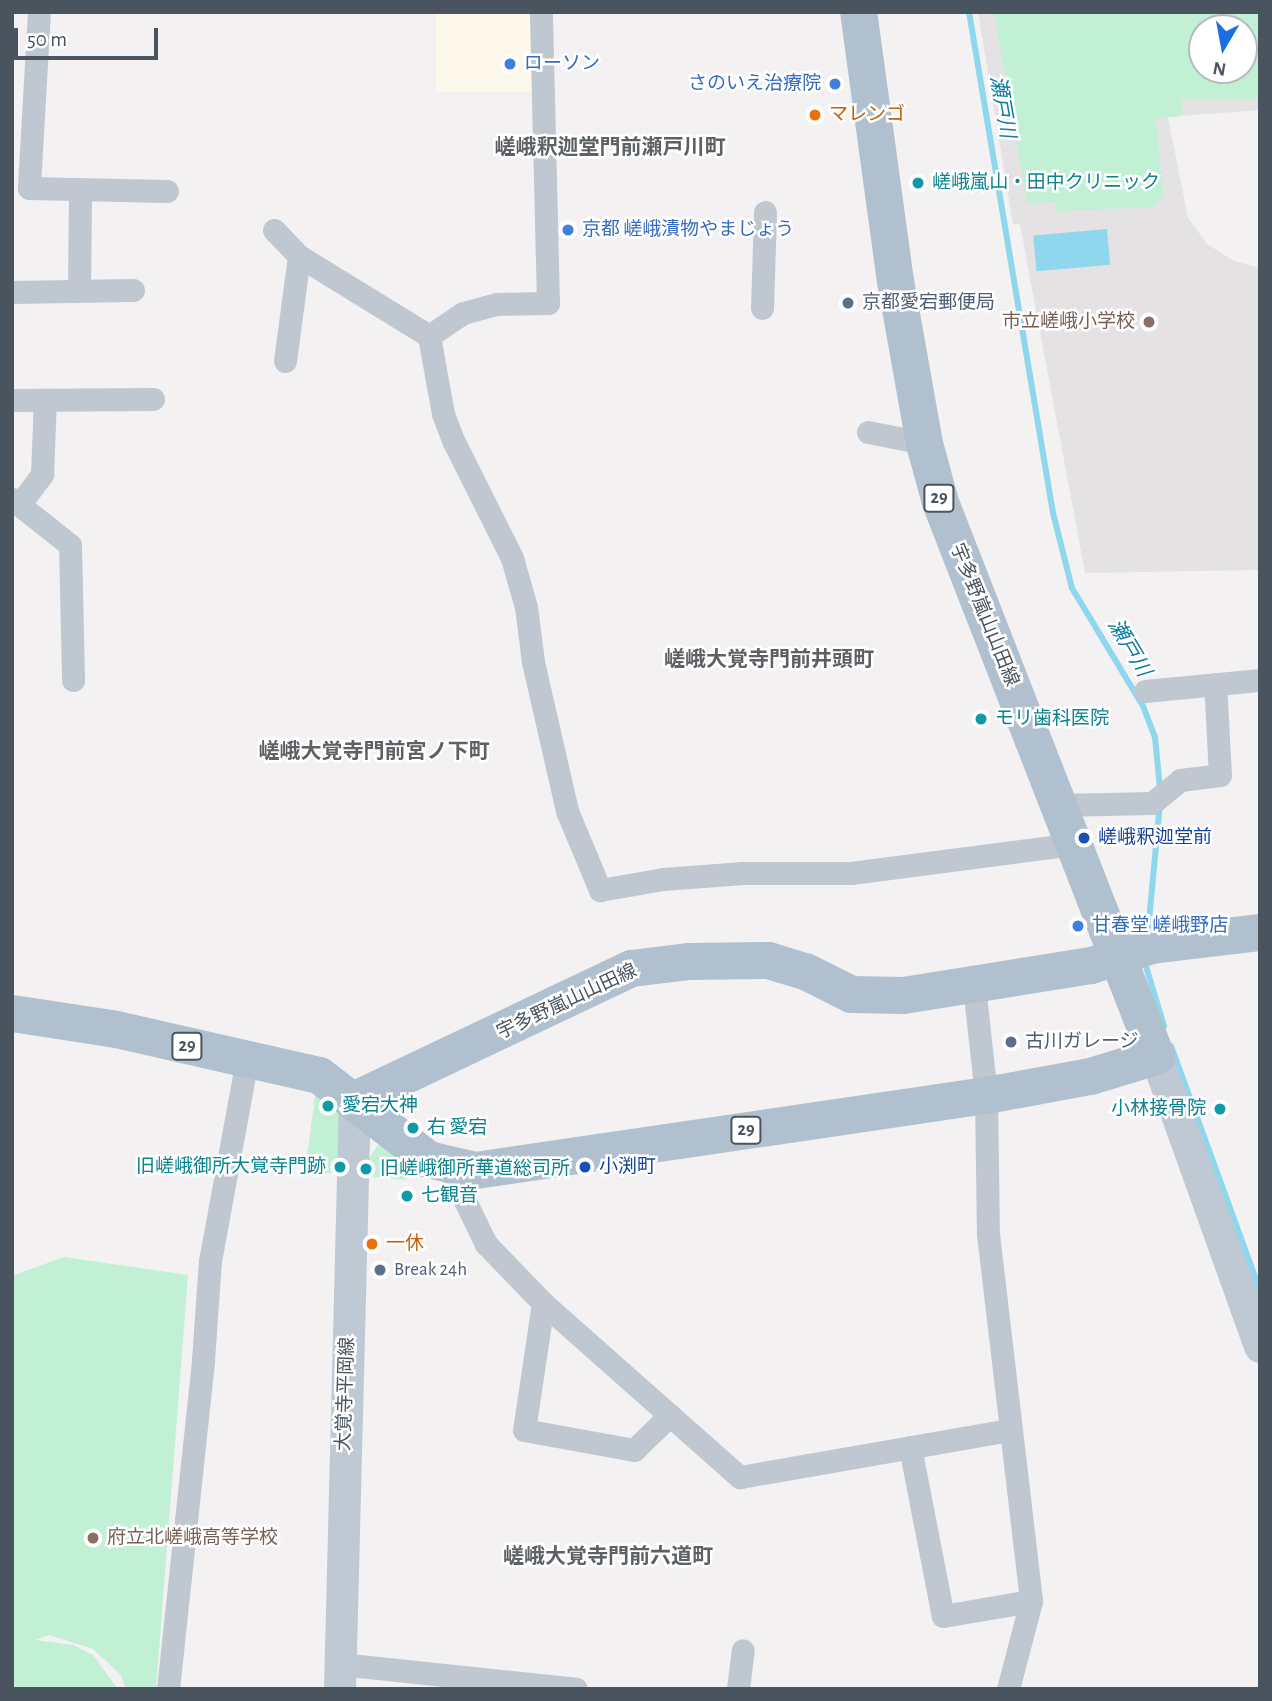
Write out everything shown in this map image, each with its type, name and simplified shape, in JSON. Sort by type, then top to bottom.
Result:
[{"type":"main road","name":"宇多野嵐山山田線","points":[[858,12],[895,281],[924,443],[971,589],[1073,844],[1135,950],[1156,1056]]},
{"type":"main road","name":"宇多野嵐山山田線","points":[[355,1099],[631,968],[688,961],[768,960],[805,971],[850,994],[903,995],[974,986],[1135,950],[1260,932]]},
{"type":"main road","name":"29","points":[[12,1013],[116,1029],[319,1075],[355,1099],[411,1147],[449,1166],[492,1169],[986,1095],[1090,1076],[1156,1056]]},
{"type":"main road","points":[[1156,1056],[1260,1347]]},
{"type":"main road","name":"大覚寺平岡線","points":[[340,1677],[355,1099]]},
{"type":"street","points":[[39,12],[29,188],[80,192],[167,191]]},
{"type":"street","points":[[429,336],[463,313],[497,304],[548,303],[541,12]]},
{"type":"street","points":[[79,291],[80,192]]},
{"type":"street","points":[[762,309],[765,212]]},
{"type":"street","points":[[274,230],[299,256],[429,336],[447,423],[512,558],[526,607],[533,662],[567,811],[600,890],[663,879],[743,873],[851,873],[1073,844]]},
{"type":"street","points":[[285,361],[299,256]]},
{"type":"street","points":[[12,292],[133,290]]},
{"type":"street","points":[[12,400],[153,399]]},
{"type":"street","points":[[45,400],[42,474],[16,502],[70,545],[74,680]]},
{"type":"street","points":[[868,432],[924,443]]},
{"type":"street","points":[[1145,691],[1260,680]]},
{"type":"street","points":[[1058,805],[1161,797],[1180,780],[1220,775],[1215,684]]},
{"type":"street","points":[[974,986],[986,1095],[988,1234],[1031,1601],[1008,1689]]},
{"type":"street","points":[[168,1689],[210,1261],[247,1060]]},
{"type":"street","points":[[449,1166],[486,1244],[543,1303],[740,1477],[1010,1430]]},
{"type":"street","points":[[543,1303],[524,1430],[635,1450],[670,1415]]},
{"type":"street","points":[[911,1447],[943,1616],[1031,1601]]},
{"type":"street","points":[[738,1689],[743,1650]]},
{"type":"street","points":[[340,1677],[576,1689]]},
{"type":"shaded area","points":[[436,12],[533,12],[533,92],[436,92]]},
{"type":"shaded area","name":"市立嵯峨小学校","points":[[978,12],[1260,12],[1260,110],[1168,117],[1188,218],[1207,244],[1234,261],[1260,268],[1260,570],[1085,573],[1020,224],[1013,224]]},
{"type":"green space","points":[[994,12],[1260,12],[1260,99],[1182,99],[1182,116],[1156,118],[1163,193],[1154,207],[1057,211],[1056,202],[1027,203]]},
{"type":"green space","points":[[316,1090],[339,1107],[345,1174],[305,1171]]},
{"type":"green space","points":[[379,1144],[409,1165],[407,1180],[364,1176],[366,1162]]},
{"type":"green space","name":"府立北嵯峨高等学校","points":[[64,1257],[188,1275],[156,1689],[126,1689],[120,1674],[93,1649],[49,1635],[35,1640],[73,1645],[93,1655],[118,1689],[12,1689],[12,1276]]},
{"type":"water","points":[[1107,229],[1110,265],[1036,271],[1033,235]]},
{"type":"waterway","name":"瀬戸川","points":[[969,12],[1053,513],[1072,588],[1143,706],[1155,737],[1160,789]]},
{"type":"waterway","name":"瀬戸川","points":[[1148,932],[1160,803]]},
{"type":"waterway","name":"瀬戸川","points":[[1144,960],[1164,1026]]},
{"type":"waterway","name":"瀬戸川","points":[[1171,1046],[1260,1291]]},
{"type":"place","name":"ローソン","points":[[510,64]]},
{"type":"place","name":"さのいえ治療院","points":[[835,84]]},
{"type":"place","name":"マレンゴ","points":[[815,115]]},
{"type":"place","name":"嵯峨嵐山・田中クリニック","points":[[918,183]]},
{"type":"place","name":"京都 嵯峨漬物やまじょう","points":[[568,230]]},
{"type":"place","name":"京都愛宕郵便局","points":[[848,303]]},
{"type":"place","name":"市立嵯峨小学校","points":[[1149,322]]},
{"type":"place","name":"モリ歯科医院","points":[[981,719]]},
{"type":"place","name":"嵯峨釈迦堂前","points":[[1084,838]]},
{"type":"place","name":"甘春堂 嵯峨野店","points":[[1078,926]]},
{"type":"place","name":"古川ガレージ","points":[[1011,1042]]},
{"type":"place","name":"愛宕大神","points":[[328,1106]]},
{"type":"place","name":"小林接骨院","points":[[1220,1109]]},
{"type":"place","name":"右 愛宕","points":[[413,1128]]},
{"type":"place","name":"旧嵯峨御所大覚寺門跡","points":[[340,1167]]},
{"type":"place","name":"小渕町","points":[[585,1167]]},
{"type":"place","name":"旧嵯峨御所華道総司所","points":[[366,1169]]},
{"type":"place","name":"七観音","points":[[407,1196]]},
{"type":"place","name":"一休","points":[[372,1244]]},
{"type":"place","name":"Break 24h","points":[[380,1270]]},
{"type":"place","name":"府立北嵯峨高等学校","points":[[93,1538]]},
{"type":"district","name":"嵯峨釈迦堂門前瀬戸川町","points":[[610,148]]},
{"type":"district","name":"嵯峨大覚寺門前井頭町","points":[[769,660]]},
{"type":"district","name":"嵯峨大覚寺門前宮ノ下町","points":[[374,752]]},
{"type":"district","name":"嵯峨大覚寺門前六道町","points":[[608,1557]]}]
